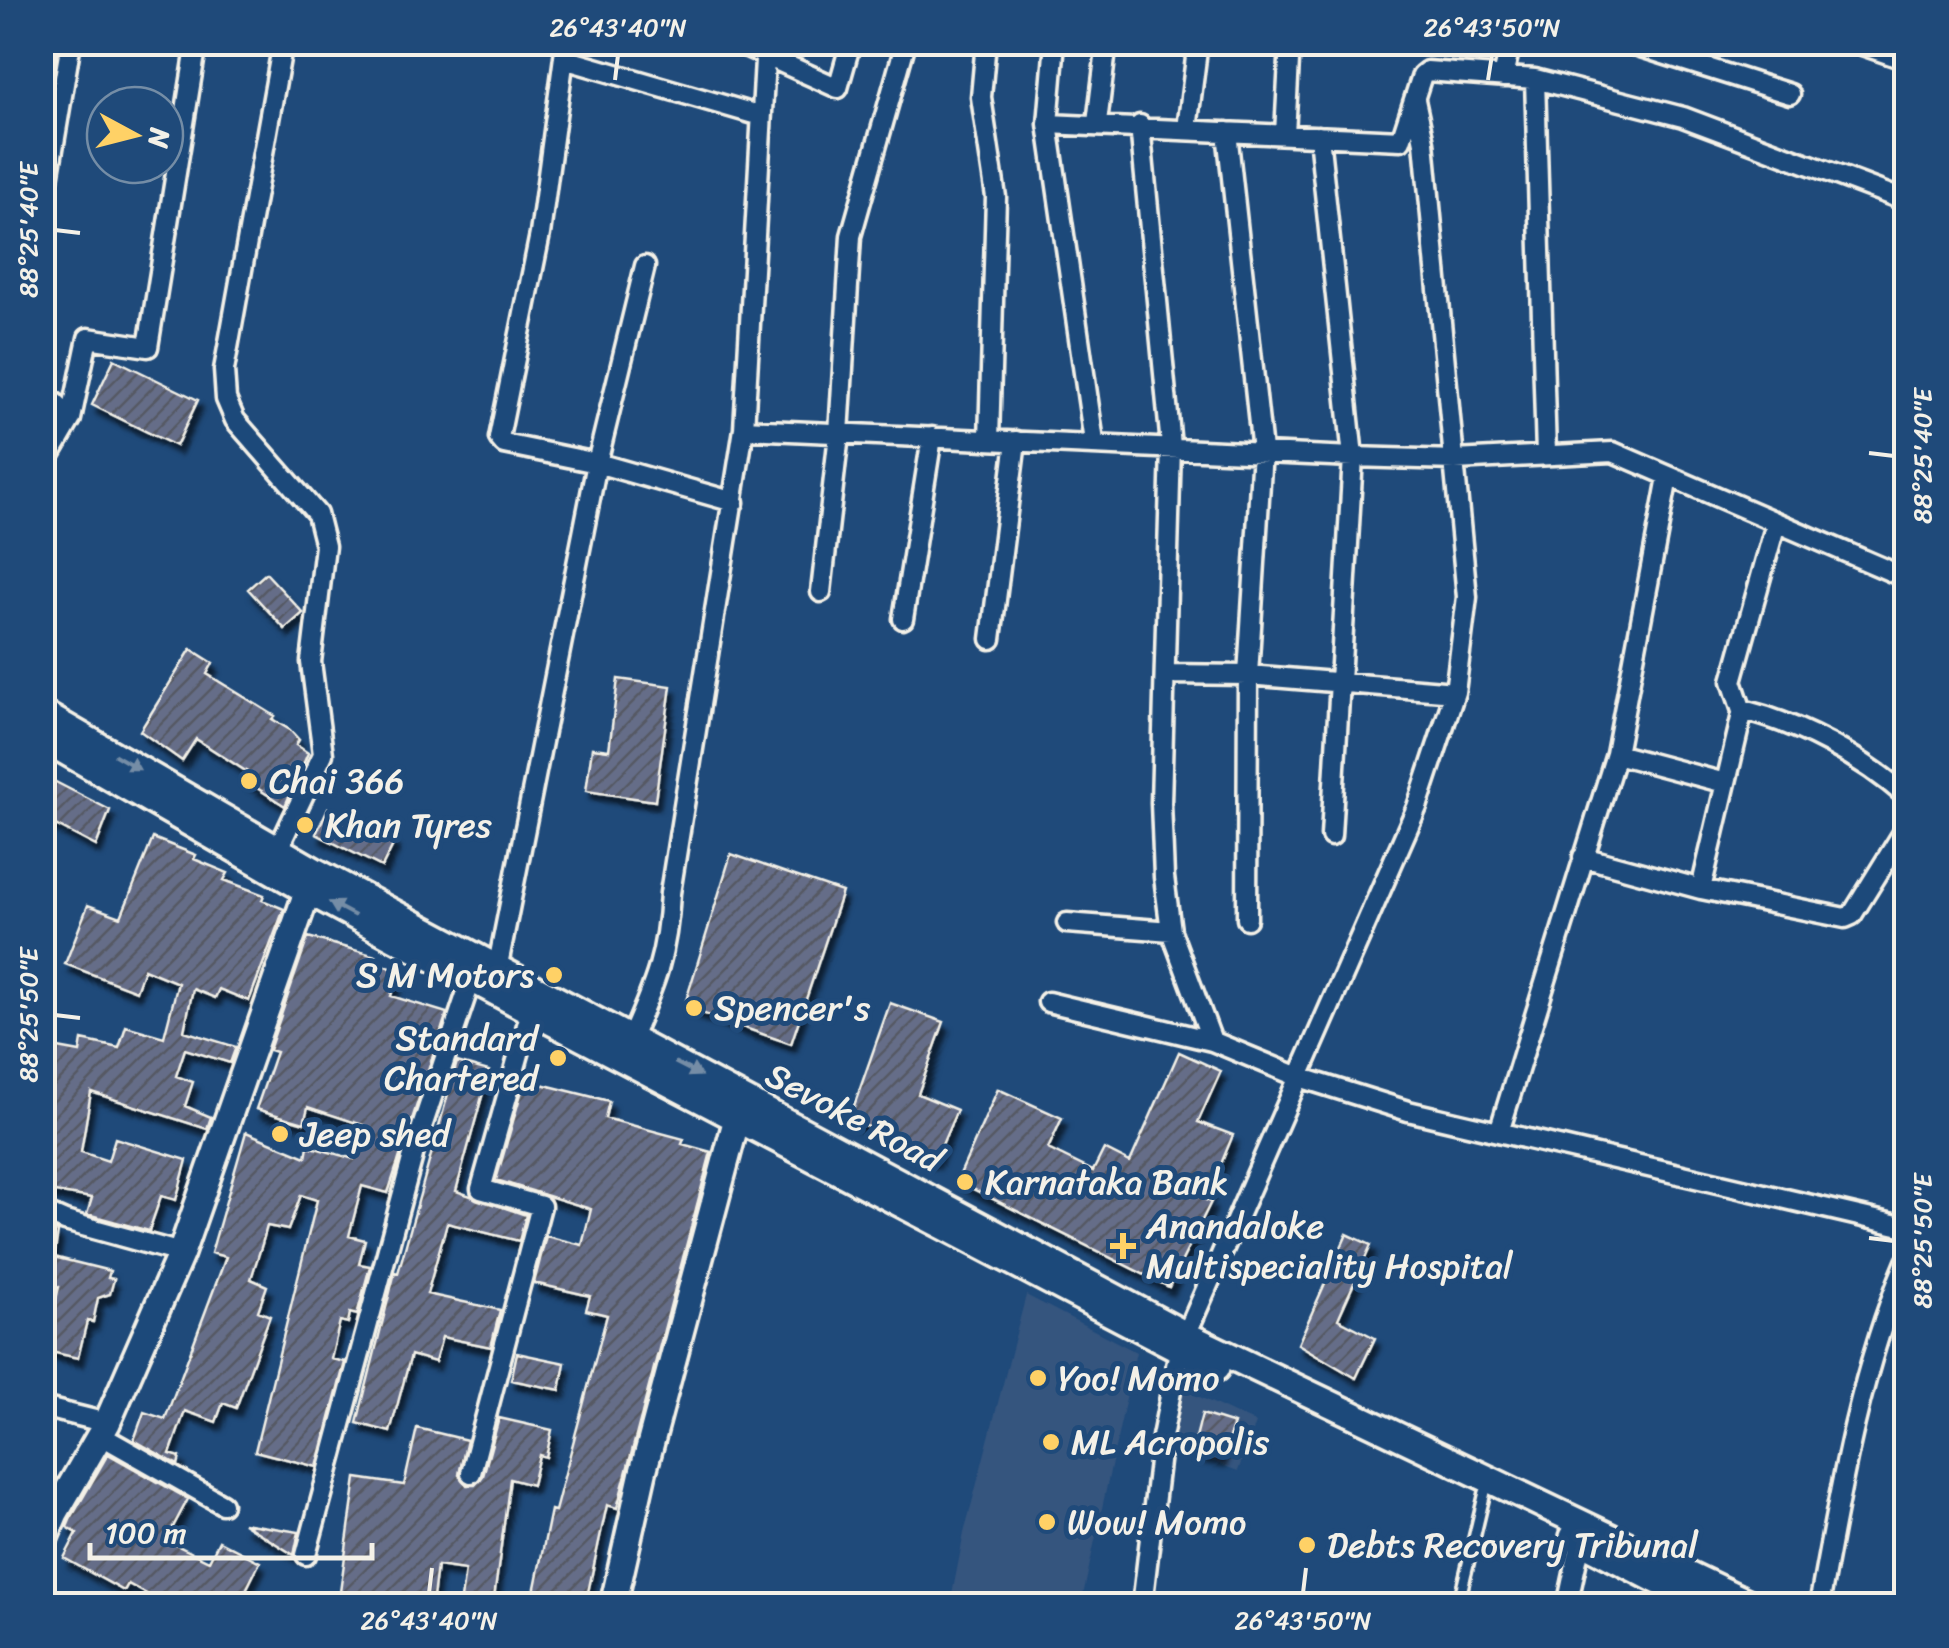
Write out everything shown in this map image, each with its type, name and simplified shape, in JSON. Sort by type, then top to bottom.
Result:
[{"type":"main road","name":"Sevoke Road","points":[[42,713],[278,849],[311,881]]},
{"type":"main road","name":"Sevoke Road","points":[[42,738],[485,973],[630,1040],[740,1108]]},
{"type":"main road","points":[[42,1544],[54,1513],[104,1429],[181,1253],[311,881]]},
{"type":"main road","name":"Sevoke Road","points":[[485,973],[531,1011],[740,1108],[1182,1343],[1707,1606]]},
{"type":"main road","points":[[613,1606],[643,1472],[740,1108]]},
{"type":"main road","name":"Sevoke Road","points":[[1182,1343],[1755,1606]]},
{"type":"street","points":[[42,215],[71,42]]},
{"type":"street","points":[[42,469],[71,419],[88,338],[148,347],[197,42]]},
{"type":"street","points":[[278,849],[323,754],[311,662],[325,546],[317,514],[235,420],[226,399],[224,370],[283,42]]},
{"type":"street","points":[[736,42],[765,48],[838,88],[852,42]]},
{"type":"street","points":[[822,592],[839,434],[851,236],[857,202],[906,42]]},
{"type":"street","points":[[986,42],[981,97],[996,197],[989,440]]},
{"type":"street","points":[[1055,42],[1048,124],[1094,442]]},
{"type":"street","points":[[1097,123],[1107,42]]},
{"type":"street","points":[[1187,128],[1198,42]]},
{"type":"street","points":[[1285,134],[1290,42]]},
{"type":"street","points":[[1502,77],[1511,42]]},
{"type":"street","points":[[1625,42],[1790,94]]},
{"type":"street","points":[[1853,42],[1906,60]]},
{"type":"street","points":[[630,1040],[660,975],[665,950],[670,893],[744,429],[765,48]]},
{"type":"street","points":[[734,502],[596,463],[504,444],[499,438],[540,234],[565,50],[761,116]]},
{"type":"street","points":[[1048,124],[1097,123],[1401,140],[1427,71],[1535,79],[1684,117],[1906,201]]},
{"type":"street","points":[[1535,79],[1546,456]]},
{"type":"street","points":[[1142,1606],[1162,1437],[1182,1343],[1416,807],[1455,692],[1467,597],[1424,142],[1415,100]]},
{"type":"street","points":[[1140,125],[1172,446],[1162,802],[1171,930],[1212,1041]]},
{"type":"street","points":[[1227,132],[1262,451],[1248,676],[1247,919]]},
{"type":"street","points":[[1318,136],[1353,457],[1331,836]]},
{"type":"street","points":[[306,1555],[410,1167],[485,973],[596,463],[645,266]]},
{"type":"street","points":[[42,390],[71,419]]},
{"type":"street","points":[[744,429],[1455,460],[1612,452],[1906,578]]},
{"type":"street","points":[[903,620],[932,437]]},
{"type":"street","points":[[991,639],[1016,441]]},
{"type":"street","points":[[1500,1132],[1616,754],[1668,478]]},
{"type":"street","points":[[1701,890],[1742,711],[1732,681],[1776,523]]},
{"type":"street","points":[[1167,674],[1248,676],[1455,692]]},
{"type":"street","points":[[1742,711],[1842,751],[1876,769],[1906,796]]},
{"type":"street","points":[[1616,754],[1725,783]]},
{"type":"street","points":[[1582,857],[1701,890],[1848,918],[1906,828]]},
{"type":"street","points":[[1067,922],[1171,930]]},
{"type":"street","points":[[1048,1002],[1212,1041],[1300,1077],[1500,1132],[1906,1227]]},
{"type":"street","points":[[471,1472],[541,1206],[481,1189],[531,1011]]},
{"type":"street","points":[[42,1211],[181,1253]]},
{"type":"street","points":[[1819,1606],[1858,1407],[1884,1315],[1906,1262]]},
{"type":"street","points":[[42,1406],[104,1429],[222,1504]]},
{"type":"street","points":[[1567,1606],[1581,1541]]},
{"type":"lane","points":[[1458,1606],[1486,1492]]},
{"type":"shaded area","name":"ML Acropolis","points":[[1026,1295],[1136,1352],[1081,1605],[950,1605],[964,1533]]},
{"type":"shaded area","points":[[1180,1388],[1256,1423],[1238,1471],[1190,1453],[1192,1442],[1172,1438]]},
{"type":"building","points":[[114,359],[198,400],[176,446],[92,405]]},
{"type":"building","points":[[266,573],[303,613],[285,629],[248,589]]},
{"type":"building","points":[[191,649],[213,663],[207,674],[275,716],[272,719],[290,730],[299,740],[296,745],[308,753],[285,806],[243,779],[247,772],[196,739],[182,761],[140,731]]},
{"type":"building","points":[[618,679],[671,686],[655,801],[586,791],[592,748],[609,750]]},
{"type":"building","points":[[42,775],[110,810],[96,846],[42,818]]},
{"type":"building","points":[[328,808],[395,841],[382,867],[316,834]]},
{"type":"building","points":[[153,838],[196,855],[194,859],[228,873],[224,880],[264,895],[262,900],[284,909],[249,1001],[219,989],[215,998],[193,989],[184,1031],[236,1047],[230,1063],[185,1049],[176,1076],[193,1082],[185,1106],[211,1117],[207,1129],[91,1092],[81,1152],[108,1161],[115,1138],[187,1160],[176,1200],[161,1196],[149,1231],[87,1214],[92,1198],[42,1190],[42,1045],[80,1052],[82,1040],[119,1048],[126,1026],[164,1037],[178,983],[144,969],[136,991],[65,964],[88,905],[121,917]]},
{"type":"building","points":[[731,854],[842,892],[791,1044],[684,1007]]},
{"type":"building","points":[[308,937],[376,956],[374,962],[399,971],[391,996],[447,1013],[388,1193],[362,1186],[349,1236],[365,1240],[359,1264],[370,1266],[357,1315],[350,1313],[348,1323],[340,1321],[331,1359],[345,1362],[317,1467],[255,1451],[317,1200],[301,1195],[288,1230],[267,1226],[251,1279],[267,1286],[258,1311],[270,1316],[236,1408],[223,1403],[216,1422],[185,1411],[170,1454],[180,1457],[178,1465],[134,1440],[144,1412],[165,1419],[226,1257],[211,1253],[246,1132],[306,1157],[308,1146],[354,1159],[363,1125],[308,1107],[304,1123],[256,1109],[276,1052],[269,1050]]},
{"type":"building","points":[[890,1003],[944,1022],[918,1094],[957,1110],[935,1161],[903,1148],[906,1140],[849,1120]]},
{"type":"building","points":[[1179,1052],[1221,1071],[1198,1122],[1233,1135],[1206,1200],[1211,1202],[1169,1287],[957,1181],[998,1089],[1062,1118],[1048,1149],[1093,1171],[1104,1149],[1130,1162]]},
{"type":"building","points":[[457,1062],[489,1071],[456,1191],[526,1215],[519,1241],[447,1223],[427,1294],[500,1310],[491,1347],[442,1337],[435,1362],[411,1355],[390,1432],[357,1423],[395,1272],[398,1273]]},
{"type":"building","points":[[525,1080],[609,1101],[605,1118],[684,1139],[682,1144],[711,1152],[617,1508],[607,1505],[585,1606],[533,1597],[551,1510],[555,1511],[607,1315],[586,1310],[590,1296],[534,1283],[546,1236],[582,1245],[591,1209],[496,1180]]},
{"type":"building","points":[[42,1225],[58,1232],[54,1257],[110,1271],[108,1278],[114,1279],[110,1294],[98,1298],[93,1322],[87,1321],[78,1358],[42,1350],[42,1313],[52,1316],[59,1287],[42,1283]]},
{"type":"building","points":[[1347,1234],[1371,1245],[1338,1319],[1375,1338],[1356,1378],[1298,1344]]},
{"type":"building","points":[[517,1353],[565,1363],[560,1390],[511,1380]]},
{"type":"building","points":[[1202,1414],[1234,1424],[1221,1458],[1192,1453]]},
{"type":"building","points":[[499,1418],[552,1430],[546,1457],[539,1455],[532,1485],[510,1479],[493,1606],[460,1606],[465,1570],[437,1566],[432,1606],[339,1599],[356,1478],[404,1485],[417,1428],[467,1440],[459,1475],[467,1485],[475,1485],[483,1476]]},
{"type":"building","points":[[108,1454],[188,1499],[166,1540],[209,1561],[219,1541],[260,1562],[238,1606],[169,1606],[128,1584],[124,1591],[64,1558],[77,1533],[67,1527]]},
{"type":"building","points":[[243,1523],[299,1532],[294,1555]]},
{"type":"place","name":"Chai 366","points":[[249,781]]},
{"type":"place","name":"Khan Tyres","points":[[305,825]]},
{"type":"place","name":"S M Motors","points":[[554,975]]},
{"type":"place","name":"Spencer's","points":[[694,1008]]},
{"type":"place","name":"Standard Chartered","points":[[558,1058]]},
{"type":"place","name":"Jeep shed","points":[[280,1134]]},
{"type":"place","name":"Karnataka Bank","points":[[965,1182]]},
{"type":"place","name":"Anandaloke Multispeciality Hospital","points":[[1123,1246]]},
{"type":"place","name":"Yoo! Momo","points":[[1038,1378]]},
{"type":"place","name":"ML Acropolis","points":[[1051,1442]]},
{"type":"place","name":"Wow! Momo","points":[[1047,1522]]},
{"type":"place","name":"Debts Recovery Tribunal","points":[[1307,1545]]}]
